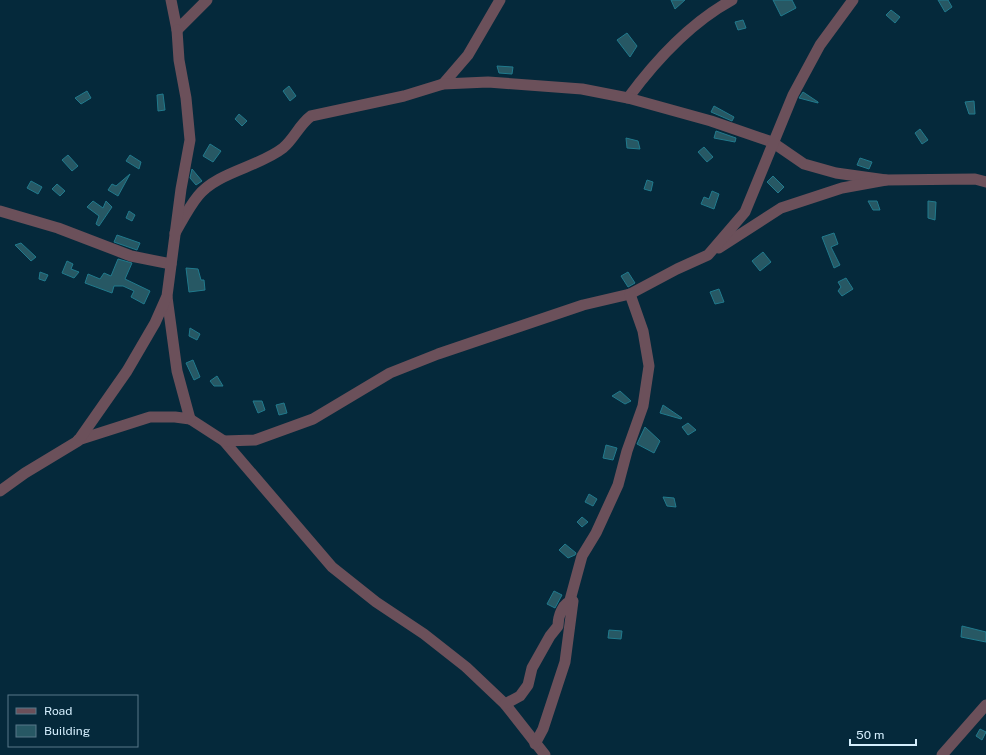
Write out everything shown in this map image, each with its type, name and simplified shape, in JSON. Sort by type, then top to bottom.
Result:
[{"type":"street","points":[[171,0],[177,30],[190,140],[175,232],[167,296],[178,371],[190,419]]},
{"type":"street","points":[[177,30],[207,0]]},
{"type":"street","points":[[443,84],[468,55],[500,0]]},
{"type":"street","points":[[628,98],[649,70],[675,42],[699,22],[732,0]]},
{"type":"street","points":[[708,255],[744,212],[793,94],[820,45],[853,0]]},
{"type":"street","points":[[175,232],[198,195],[216,181],[283,148],[294,136],[300,124],[311,116],[404,96],[443,84],[488,82],[534,84],[582,89],[628,98],[711,121],[772,142],[804,164],[836,173],[886,180],[975,179],[986,182]]},
{"type":"street","points":[[224,441],[255,440],[314,419],[390,373],[438,354],[583,305],[630,294],[677,268],[708,255],[781,208],[842,188],[886,180]]},
{"type":"street","points":[[0,211],[58,228],[131,256],[171,264]]},
{"type":"street","points":[[505,704],[520,696],[528,685],[532,668],[550,636],[555,632],[558,626],[558,618],[565,604],[570,600],[582,556],[596,533],[618,485],[627,451],[643,406],[649,366],[643,331],[630,294]]},
{"type":"street","points":[[78,441],[127,371],[155,322],[167,296]]},
{"type":"street","points":[[0,491],[25,473],[78,441],[150,417],[175,417],[190,419],[224,441],[332,567],[376,602],[424,634],[466,667],[505,704],[523,725],[535,744],[545,755]]},
{"type":"street","points":[[535,744],[543,728],[565,662],[573,601],[570,600]]},
{"type":"street","points":[[942,755],[986,705]]},
{"type":"building","points":[[671,0],[685,0],[675,9]]},
{"type":"building","points":[[773,0],[792,0],[796,8],[781,16]]},
{"type":"building","points":[[938,0],[948,0],[952,7],[945,12]]},
{"type":"building","points":[[891,10],[900,17],[895,23],[886,15]]},
{"type":"building","points":[[743,20],[746,28],[738,30],[735,22]]},
{"type":"building","points":[[627,33],[637,46],[630,57],[617,40]]},
{"type":"building","points":[[497,66],[513,67],[512,74],[499,73]]},
{"type":"building","points":[[289,86],[296,96],[290,101],[283,91]]},
{"type":"building","points":[[87,91],[91,98],[81,104],[75,98]]},
{"type":"building","points":[[803,92],[818,102],[818,103],[799,98]]},
{"type":"building","points":[[163,94],[165,110],[158,111],[157,95]]},
{"type":"building","points":[[974,101],[975,114],[969,114],[965,102]]},
{"type":"building","points":[[714,106],[734,117],[732,121],[711,112]]},
{"type":"building","points":[[239,114],[247,121],[242,126],[235,119]]},
{"type":"building","points":[[920,129],[928,140],[922,144],[915,133]]},
{"type":"building","points":[[716,131],[736,138],[735,142],[714,138]]},
{"type":"building","points":[[626,138],[638,141],[640,149],[627,148]]},
{"type":"building","points":[[210,144],[221,151],[213,162],[203,156]]},
{"type":"building","points":[[704,147],[713,157],[707,162],[698,152]]},
{"type":"building","points":[[68,155],[78,166],[72,171],[62,160]]},
{"type":"building","points":[[130,155],[141,162],[139,169],[126,161]]},
{"type":"building","points":[[860,158],[872,162],[869,169],[857,165]]},
{"type":"building","points":[[192,169],[202,181],[196,185],[190,178]]},
{"type":"building","points":[[130,174],[118,196],[108,190],[112,184],[116,186]]},
{"type":"building","points":[[773,176],[784,187],[778,193],[767,182]]},
{"type":"building","points":[[647,180],[653,182],[651,191],[644,189]]},
{"type":"building","points":[[31,181],[42,187],[38,194],[27,188]]},
{"type":"building","points":[[57,184],[65,191],[60,196],[52,189]]},
{"type":"building","points":[[712,191],[719,194],[714,209],[701,204],[704,197],[709,199]]},
{"type":"building","points":[[93,201],[103,208],[106,201],[112,207],[99,226],[96,224],[99,216],[87,207]]},
{"type":"building","points":[[868,201],[877,201],[880,210],[873,210]]},
{"type":"building","points":[[928,201],[936,202],[935,220],[928,218]]},
{"type":"building","points":[[129,211],[135,215],[132,221],[126,218]]},
{"type":"building","points":[[834,233],[838,244],[831,247],[840,265],[834,268],[822,237]]},
{"type":"building","points":[[117,235],[140,243],[137,250],[114,242]]},
{"type":"building","points":[[21,243],[36,257],[31,261],[15,245]]},
{"type":"building","points":[[763,252],[771,262],[760,271],[752,261]]},
{"type":"building","points":[[118,259],[132,263],[125,279],[150,291],[144,304],[131,297],[134,291],[123,286],[114,286],[112,293],[85,283],[88,274],[100,279],[104,273],[111,276]]},
{"type":"building","points":[[67,261],[73,264],[71,269],[79,272],[74,278],[62,273]]},
{"type":"building","points":[[186,268],[198,269],[201,280],[204,280],[205,290],[189,292]]},
{"type":"building","points":[[40,272],[48,275],[45,281],[39,279]]},
{"type":"building","points":[[628,272],[635,283],[628,287],[621,276]]},
{"type":"building","points":[[846,278],[853,289],[842,296],[838,291],[841,287],[838,282]]},
{"type":"building","points":[[719,289],[724,302],[715,304],[710,292]]},
{"type":"building","points":[[190,328],[200,334],[197,340],[189,336]]},
{"type":"building","points":[[193,360],[200,377],[194,380],[186,363]]},
{"type":"building","points":[[217,376],[223,386],[214,386],[210,381]]},
{"type":"building","points":[[620,391],[631,401],[625,404],[612,396]]},
{"type":"building","points":[[253,401],[262,401],[265,410],[258,413]]},
{"type":"building","points":[[284,403],[287,413],[279,415],[276,405]]},
{"type":"building","points":[[663,405],[682,418],[660,413]]},
{"type":"building","points":[[688,423],[696,430],[688,435],[682,427]]},
{"type":"building","points":[[645,427],[660,441],[654,453],[637,444]]},
{"type":"building","points":[[606,445],[617,448],[613,460],[603,458]]},
{"type":"building","points":[[589,494],[597,499],[593,506],[585,502]]},
{"type":"building","points":[[663,497],[674,498],[676,507],[667,506]]},
{"type":"building","points":[[582,517],[588,522],[582,527],[577,522]]},
{"type":"building","points":[[565,544],[576,553],[575,555],[568,558],[559,550]]},
{"type":"building","points":[[554,591],[562,595],[555,608],[547,604]]},
{"type":"building","points":[[962,626],[986,632],[986,642],[961,637]]},
{"type":"building","points":[[609,630],[622,631],[621,639],[608,638]]},
{"type":"building","points":[[980,729],[986,732],[982,740],[976,736]]}]
